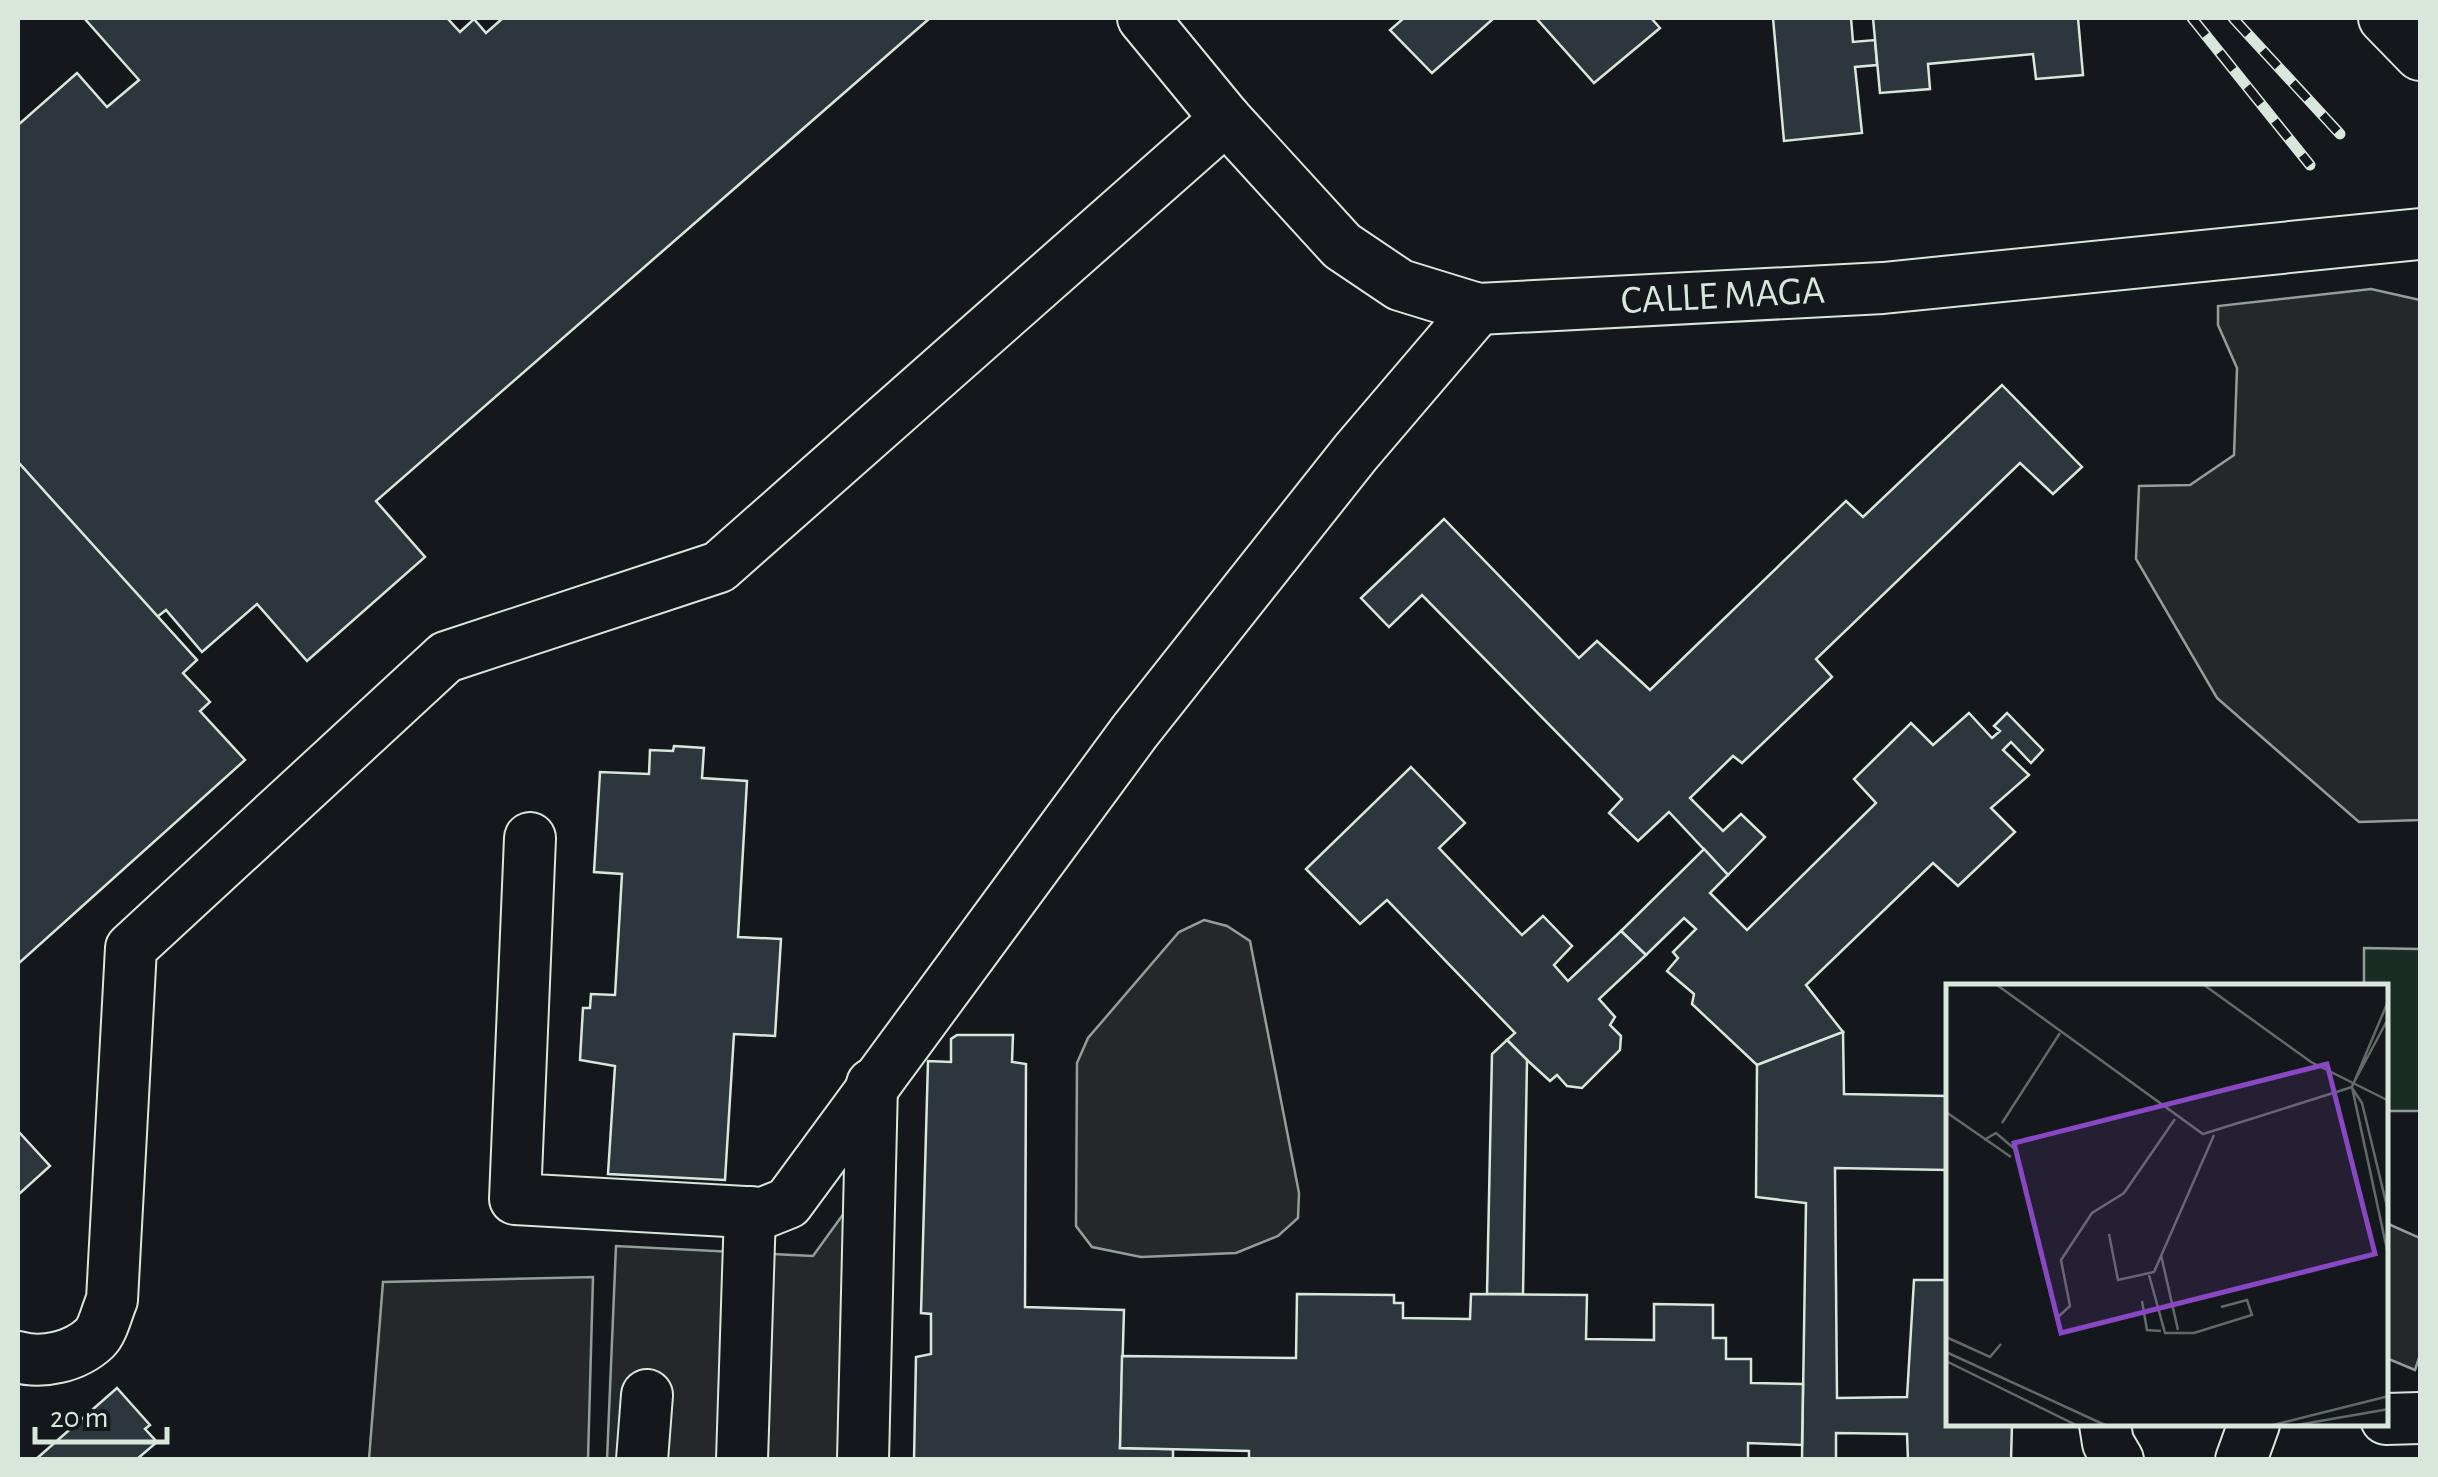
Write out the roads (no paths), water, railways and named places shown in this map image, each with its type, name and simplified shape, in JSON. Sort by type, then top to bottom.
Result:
[{"type":"street","name":"CALLE MAGA","points":[[1143,18],[1226,119],[1342,246],[1400,285],[1478,310],[1883,288],[2420,234]]},
{"type":"street","points":[[2384,18],[2420,55]]},
{"type":"street","points":[[18,1357],[36,1362],[70,1353],[96,1337],[112,1300],[131,948],[446,657],[719,567],[1226,119]]},
{"type":"street","points":[[530,838],[515,1198],[763,1213],[788,1203],[1135,731],[1356,452],[1478,310]]},
{"type":"street","points":[[863,1460],[872,1084]]},
{"type":"street","points":[[742,1460],[750,1212]]},
{"type":"street","points":[[642,1460],[647,1395]]},
{"type":"street","points":[[2388,1419],[2420,1418]]},
{"type":"street","points":[[2106,1427],[2118,1460]]},
{"type":"street","points":[[2241,1460],[2253,1427]]},
{"type":"railway","points":[[2192,18],[2310,165]]},
{"type":"railway","points":[[2233,18],[2340,134]]}]
